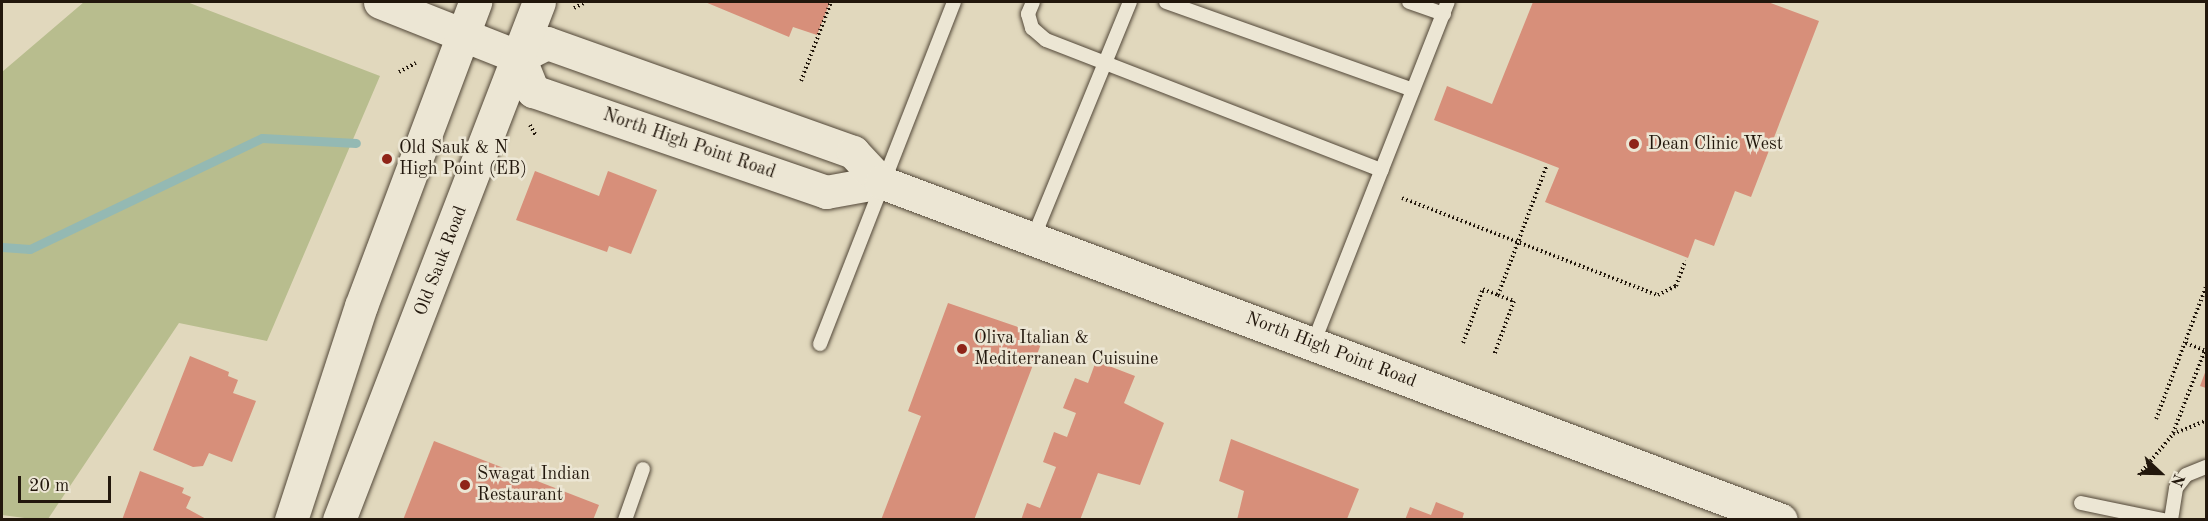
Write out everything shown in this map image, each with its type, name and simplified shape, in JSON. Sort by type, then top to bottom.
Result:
[{"type":"street","points":[[380,2],[519,57]]},
{"type":"street","points":[[291,519],[361,306],[475,2]]},
{"type":"street","name":"Old Sauk Road","points":[[339,519],[539,2]]},
{"type":"street","name":"North High Point Road","points":[[881,182],[826,192],[533,91],[519,57],[547,43],[853,152],[881,182],[1034,236],[1313,344],[1781,519]]},
{"type":"lane","points":[[820,344],[881,182],[954,2]]},
{"type":"lane","points":[[1033,2],[1028,14],[1032,28],[1046,40],[1107,61],[1382,170]]},
{"type":"lane","points":[[1034,236],[1130,2]]},
{"type":"lane","points":[[1166,2],[1413,90]]},
{"type":"lane","points":[[1313,344],[1446,8],[1410,2]]},
{"type":"lane","points":[[2171,519],[2175,488],[2186,475],[2206,467]]},
{"type":"lane","points":[[625,519],[643,469]]},
{"type":"lane","points":[[2081,503],[2163,519]]},
{"type":"path","points":[[574,8],[586,2]]},
{"type":"path","points":[[801,81],[831,2]]},
{"type":"path","points":[[399,72],[416,63]]},
{"type":"path","points":[[530,125],[536,136]]},
{"type":"path","points":[[1498,295],[1546,167]]},
{"type":"path","points":[[1402,198],[1658,295],[1672,291],[1685,261]]},
{"type":"path","points":[[2156,419],[2206,287]]},
{"type":"path","points":[[1463,343],[1483,289],[1514,301],[1494,355]]},
{"type":"path","points":[[2139,475],[2173,434],[2206,351],[2186,343]]},
{"type":"path","points":[[2173,434],[2206,421]]},
{"type":"green space","points":[[84,2],[187,2],[380,76],[267,341],[179,323],[48,519],[32,519],[2,515],[2,72]]},
{"type":"building","points":[[705,2],[830,2],[817,35],[793,27],[789,37]]},
{"type":"building","name":"Dean Clinic West","points":[[1533,2],[1768,2],[1819,21],[1751,197],[1735,191],[1714,246],[1695,239],[1688,258],[1545,202],[1559,168],[1434,120],[1447,86],[1492,104]]},
{"type":"building","points":[[535,171],[599,196],[608,171],[657,190],[631,254],[609,246],[607,252],[516,220]]},
{"type":"building","points":[[948,303],[1044,336],[974,520],[881,520],[921,416],[908,411]]},
{"type":"building","points":[[190,356],[229,372],[228,376],[238,380],[233,393],[256,401],[232,462],[209,453],[203,466],[193,467],[153,450]]},
{"type":"building","points":[[1096,361],[1135,376],[1124,403],[1164,423],[1140,485],[1098,473],[1080,520],[1021,520],[1027,503],[1040,508],[1056,467],[1043,462],[1054,432],[1067,437],[1076,413],[1063,408],[1075,378],[1088,383]]},
{"type":"building","points":[[2206,370],[2206,388],[2200,386]]},
{"type":"building","points":[[1231,439],[1359,489],[1347,519],[1237,520],[1244,491],[1219,481]]},
{"type":"building","points":[[434,441],[599,505],[593,520],[403,520]]},
{"type":"building","points":[[140,471],[184,488],[182,493],[191,497],[186,508],[208,520],[122,520]]},
{"type":"building","points":[[1436,502],[1464,513],[1462,520],[1405,520],[1410,507],[1431,515]]},
{"type":"waterway","points":[[2,247],[30,249],[262,138],[356,143]]},
{"type":"place","name":"Dean Clinic West","points":[[1634,144]]},
{"type":"place","name":"Old Sauk & N High Point (EB)","points":[[387,159]]},
{"type":"place","name":"Oliva Italian & Mediterranean Cuisuine","points":[[962,349]]},
{"type":"place","name":"Swagat Indian Restaurant","points":[[465,485]]}]
